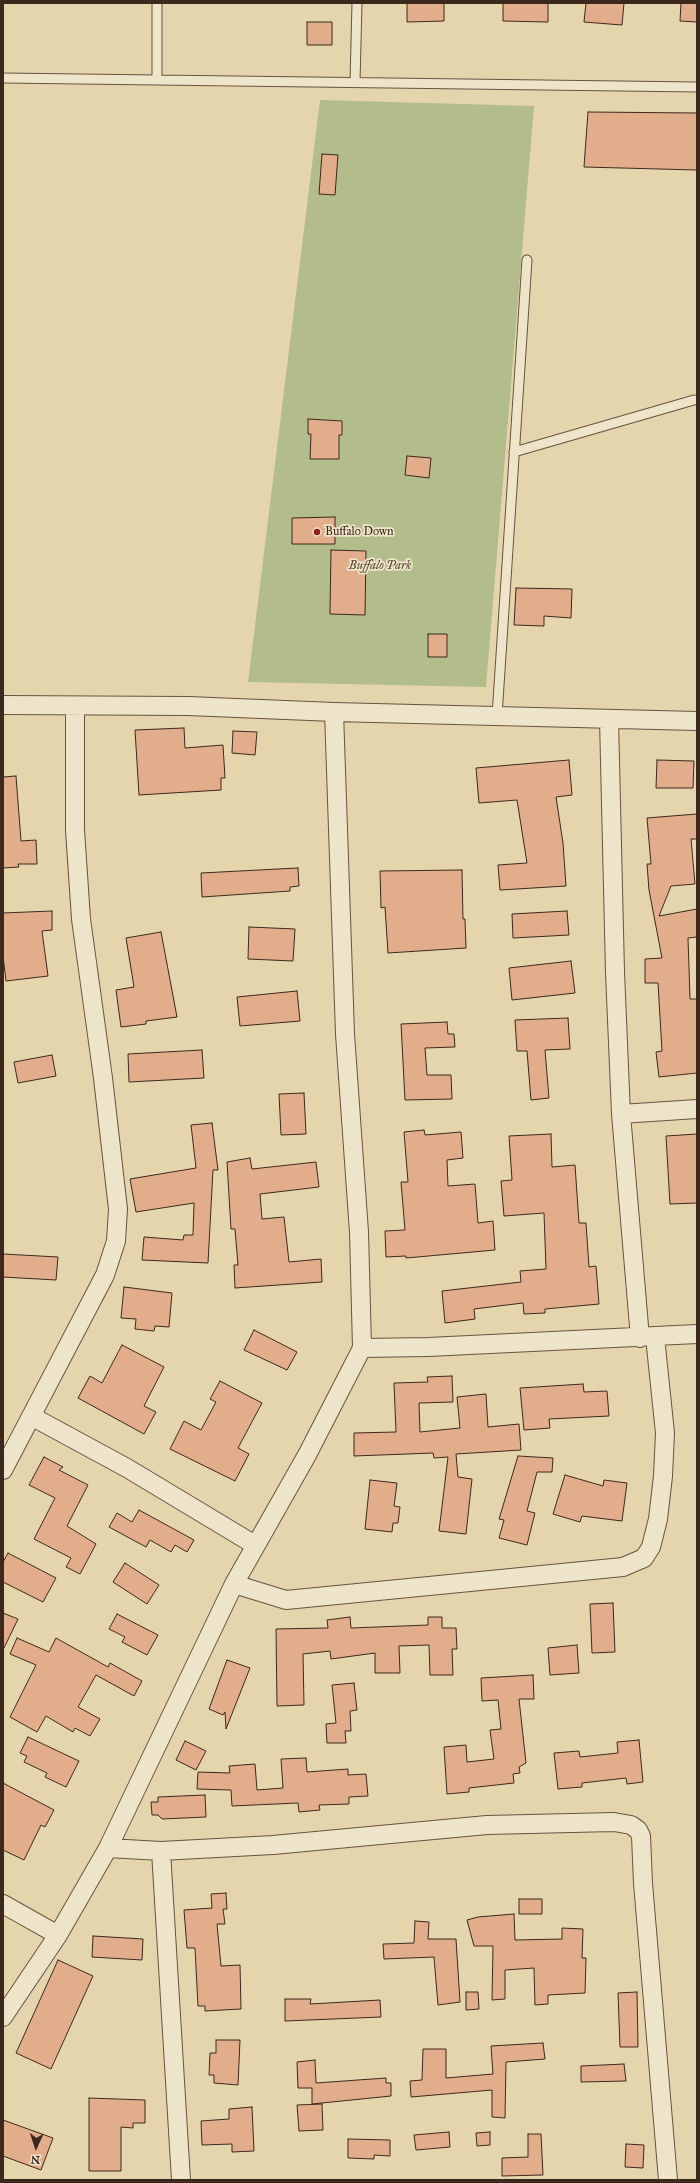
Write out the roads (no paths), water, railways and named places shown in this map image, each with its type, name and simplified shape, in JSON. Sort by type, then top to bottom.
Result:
[{"type":"street","points":[[3,705],[188,706],[334,712],[697,721]]},
{"type":"street","points":[[3,1470],[105,1275],[116,1241],[118,1209],[104,1078],[81,919],[74,830],[75,706]]},
{"type":"street","points":[[3,2017],[58,1935],[108,1848],[234,1584],[307,1455],[362,1348],[359,1232],[345,1034],[334,712]]},
{"type":"street","points":[[234,1584],[286,1600],[623,1567],[644,1558],[651,1547],[658,1519],[663,1476],[665,1433],[648,1338],[621,1114],[615,972],[609,719]]},
{"type":"street","points":[[621,1114],[697,1108]]},
{"type":"street","points":[[362,1348],[428,1347],[648,1338],[697,1334]]},
{"type":"street","points":[[31,1416],[128,1468],[255,1545]]},
{"type":"street","points":[[108,1848],[161,1851],[273,1846],[487,1825],[614,1822],[634,1827],[641,1836],[642,1883],[654,1995],[668,2180]]},
{"type":"street","points":[[161,1851],[181,2180]]},
{"type":"street","points":[[3,1904],[58,1935]]},
{"type":"lane","points":[[157,3],[157,80]]},
{"type":"lane","points":[[355,82],[358,3]]},
{"type":"lane","points":[[3,78],[697,87]]},
{"type":"lane","points":[[497,716],[527,260]]},
{"type":"lane","points":[[514,452],[694,400]]},
{"type":"place","name":"Buffalo Down","points":[[317,532]]},
{"type":"park label","name":"Buffalo Park","points":[[380,566]]}]
